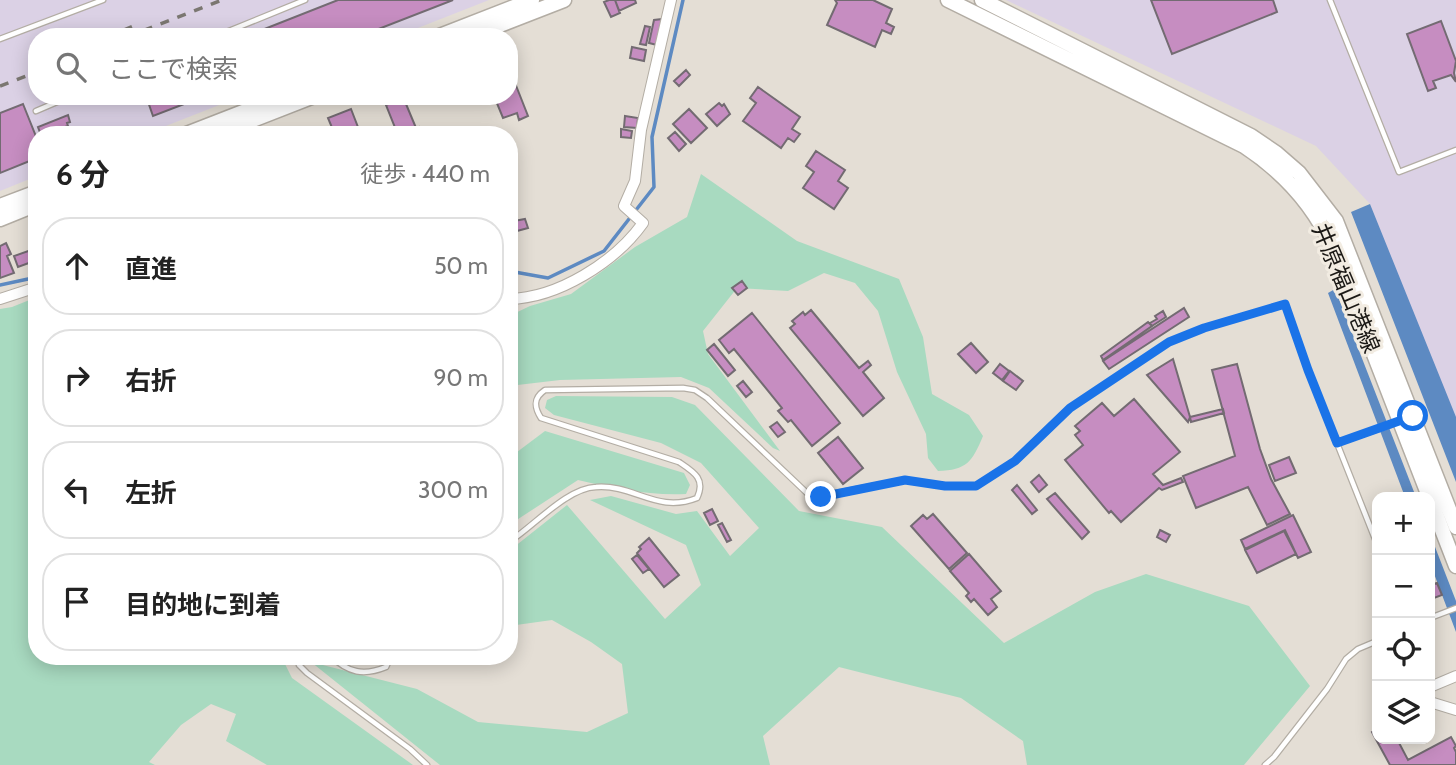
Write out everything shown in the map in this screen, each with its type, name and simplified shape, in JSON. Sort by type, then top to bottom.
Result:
[{"type":"main road","points":[[460,28],[532,0]]},
{"type":"main road","points":[[492,28],[564,0]]},
{"type":"main road","name":"井原福山港線","points":[[948,0],[992,7],[1251,135],[1299,173],[1336,221],[1456,566]]},
{"type":"main road","points":[[207,126],[261,105]]},
{"type":"main road","points":[[237,126],[291,105]]},
{"type":"main road","points":[[0,206],[28,195]]},
{"type":"main road","points":[[0,219],[28,208]]},
{"type":"main road","name":"井原福山港線","points":[[1407,419],[1456,527]]},
{"type":"street","points":[[518,297],[556,288],[601,266],[631,239],[643,223],[624,206],[635,181],[641,130],[671,0]]},
{"type":"street","points":[[0,299],[28,290]]},
{"type":"street","points":[[1435,685],[1456,676]]},
{"type":"street","points":[[1435,704],[1456,710]]},
{"type":"lane","points":[[29,28],[103,0]]},
{"type":"lane","points":[[236,28],[305,0]]},
{"type":"lane","points":[[1330,0],[1399,172],[1456,150]]},
{"type":"lane","points":[[0,39],[28,28]]},
{"type":"lane","points":[[36,111],[50,105]]},
{"type":"lane","points":[[518,534],[572,495],[595,486],[674,504],[697,498],[702,489],[696,474],[679,462],[541,418],[535,401],[545,390],[695,390],[707,398],[808,494],[815,497],[905,480],[945,486],[976,486],[1015,461],[1070,408],[1169,342],[1204,328],[1285,304],[1308,370],[1372,531]]},
{"type":"lane","points":[[1337,443],[1407,419]]},
{"type":"lane","points":[[1435,616],[1456,608]]},
{"type":"lane","points":[[1265,765],[1327,690],[1346,659],[1358,649],[1372,643]]},
{"type":"lane","points":[[299,665],[410,749],[427,765]]},
{"type":"lane","points":[[340,665],[356,672],[373,672],[387,665]]},
{"type":"shaded area","points":[[0,0],[489,0],[418,28],[28,28],[28,105],[219,105],[166,126],[28,126],[28,180],[0,191]]},
{"type":"shaded area","points":[[1006,0],[1456,0],[1456,425],[1370,204],[1316,146]]},
{"type":"green space","points":[[701,174],[797,241],[899,279],[923,337],[932,394],[969,415],[983,436],[972,458],[956,469],[938,471],[928,458],[926,434],[897,372],[878,311],[855,283],[824,273],[788,291],[737,288],[703,331],[708,354],[780,451],[773,448],[709,388],[681,377],[560,380],[518,385],[518,312],[571,294],[635,247],[687,217]]},
{"type":"green space","points":[[28,301],[28,665],[286,665],[292,678],[413,765],[267,765],[226,741],[236,714],[211,704],[181,725],[149,762],[155,765],[0,765],[0,309]]},
{"type":"green space","points":[[556,396],[672,397],[695,405],[799,511],[882,527],[1004,643],[1095,592],[1146,574],[1249,606],[1310,686],[1244,765],[1027,765],[1023,741],[961,698],[839,667],[763,736],[770,765],[440,765],[315,665],[417,689],[478,722],[587,732],[628,713],[622,664],[591,642],[552,620],[518,625],[518,544],[567,505],[665,619],[701,585],[686,545],[590,500],[611,496],[676,514],[697,511],[730,556],[759,528],[701,463],[661,443],[554,415],[545,408],[547,400]]},
{"type":"green space","points":[[545,431],[684,473],[690,485],[686,494],[659,494],[578,480],[518,519],[518,451]]},
{"type":"water","points":[[1370,204],[1456,417],[1456,482],[1351,212]]},
{"type":"water","points":[[1335,289],[1414,492],[1403,492],[1328,293]]},
{"type":"water","points":[[1435,547],[1456,601],[1456,632],[1435,576]]},
{"type":"building","points":[[338,0],[453,0],[381,28],[267,28]]},
{"type":"building","points":[[615,0],[620,13],[611,17],[604,2]]},
{"type":"building","points":[[615,0],[635,0],[636,3],[619,11]]},
{"type":"building","points":[[835,0],[873,0],[892,9],[886,23],[894,27],[891,34],[882,30],[875,47],[827,25],[837,3]]},
{"type":"building","points":[[1151,0],[1273,0],[1277,12],[1172,54]]},
{"type":"building","points":[[663,19],[657,45],[649,43],[654,20]]},
{"type":"building","points":[[1441,21],[1456,61],[1456,82],[1451,75],[1433,81],[1436,88],[1428,91],[1407,34]]},
{"type":"building","points":[[645,26],[650,27],[646,45],[640,44]]},
{"type":"building","points":[[632,47],[646,50],[644,61],[630,58]]},
{"type":"building","points":[[686,70],[690,75],[679,86],[674,81]]},
{"type":"building","points":[[758,87],[800,117],[792,129],[800,134],[794,142],[788,138],[781,148],[743,121],[756,103],[750,98]]},
{"type":"building","points":[[518,91],[528,116],[519,120],[517,113],[503,118],[498,105],[518,105]]},
{"type":"building","points":[[719,103],[722,106],[724,104],[730,114],[717,126],[706,114]]},
{"type":"building","points":[[23,104],[32,126],[28,126],[28,162],[0,173],[0,113]]},
{"type":"building","points":[[149,105],[182,105],[153,116]]},
{"type":"building","points":[[386,105],[406,105],[415,126],[394,126]]},
{"type":"building","points":[[351,109],[358,126],[331,126],[328,118]]},
{"type":"building","points":[[689,109],[707,128],[691,143],[673,124]]},
{"type":"building","points":[[68,115],[70,122],[67,123],[68,126],[40,126]]},
{"type":"building","points":[[625,116],[638,118],[637,128],[624,127]]},
{"type":"building","points":[[621,129],[632,131],[631,138],[621,137]]},
{"type":"building","points":[[675,132],[686,144],[679,151],[668,138]]},
{"type":"building","points":[[816,151],[845,170],[838,181],[848,188],[834,209],[803,188],[814,172],[806,166]]},
{"type":"building","points":[[525,219],[528,228],[518,231],[518,220]]},
{"type":"building","points":[[6,243],[11,254],[7,256],[14,273],[0,278],[0,246]]},
{"type":"building","points":[[28,251],[28,263],[18,267],[14,256]]},
{"type":"building","points":[[742,281],[747,288],[738,295],[732,288]]},
{"type":"building","points":[[1184,308],[1189,317],[1109,369],[1103,361]]},
{"type":"building","points":[[811,310],[859,368],[868,361],[871,365],[863,372],[884,398],[863,416],[790,328],[795,324],[792,321],[803,312],[805,315]]},
{"type":"building","points":[[1163,311],[1166,317],[1152,326],[1150,323],[1157,319],[1155,316]]},
{"type":"building","points":[[752,313],[840,423],[812,446],[791,420],[788,422],[778,411],[782,408],[734,349],[729,353],[719,340]]},
{"type":"building","points":[[1148,322],[1152,326],[1103,360],[1101,356]]},
{"type":"building","points":[[971,343],[988,362],[976,373],[958,354]]},
{"type":"building","points":[[714,344],[735,370],[728,376],[707,350]]},
{"type":"building","points":[[1173,359],[1190,417],[1188,422],[1147,375]]},
{"type":"building","points":[[1000,364],[1009,371],[1002,380],[993,373]]},
{"type":"building","points":[[1237,364],[1260,449],[1271,479],[1290,514],[1267,525],[1248,487],[1196,508],[1183,476],[1235,456],[1212,370]]},
{"type":"building","points":[[1010,371],[1023,381],[1016,390],[1003,381]]},
{"type":"building","points":[[743,381],[752,392],[746,397],[737,386]]},
{"type":"building","points":[[1134,399],[1180,452],[1153,474],[1163,485],[1181,478],[1183,482],[1162,490],[1159,488],[1121,522],[1111,511],[1109,513],[1065,460],[1083,445],[1075,435],[1080,431],[1075,426],[1102,403],[1114,416]]},
{"type":"building","points":[[1223,409],[1224,413],[1191,422],[1190,417]]},
{"type":"building","points":[[777,422],[785,432],[778,437],[770,427]]},
{"type":"building","points":[[838,437],[863,468],[843,484],[818,453]]},
{"type":"building","points":[[1289,457],[1296,473],[1275,481],[1269,465]]},
{"type":"building","points":[[1039,475],[1047,485],[1039,492],[1031,482]]},
{"type":"building","points":[[1017,485],[1037,510],[1032,514],[1012,490]]},
{"type":"building","points":[[1055,493],[1089,532],[1082,539],[1047,499]]},
{"type":"building","points":[[712,509],[718,521],[710,525],[704,513]]},
{"type":"building","points":[[933,514],[967,553],[949,569],[911,526],[923,515],[927,519]]},
{"type":"building","points":[[1293,515],[1311,552],[1298,558],[1285,530],[1245,549],[1241,540]]},
{"type":"building","points":[[722,523],[731,540],[727,542],[718,525]]},
{"type":"building","points":[[1160,530],[1170,535],[1166,542],[1157,537]]},
{"type":"building","points":[[1284,531],[1296,554],[1257,573],[1245,550]]},
{"type":"building","points":[[649,538],[679,575],[664,587],[637,553],[641,549],[639,547]]},
{"type":"building","points":[[969,554],[1001,591],[991,599],[997,607],[988,615],[974,599],[971,602],[966,596],[969,593],[950,571]]},
{"type":"building","points":[[637,555],[649,569],[643,573],[632,559]]},
{"type":"building","points":[[1435,584],[1442,595],[1435,598]]},
{"type":"building","points":[[1451,737],[1456,746],[1456,765],[1390,765],[1379,744],[1400,744],[1408,760]]},
{"type":"waterway","points":[[518,273],[548,278],[604,251],[654,187],[652,137],[683,0]]},
{"type":"waterway","points":[[0,285],[28,279]]},
{"type":"railway","points":[[150,28],[222,0]]},
{"type":"railway","points":[[129,28],[136,25]]},
{"type":"railway","points":[[0,86],[28,75]]},
{"type":"route","points":[[821,497],[905,480],[945,486],[976,486],[1015,461],[1070,408],[1169,342],[1204,328],[1285,304],[1337,443],[1413,416]]}]
